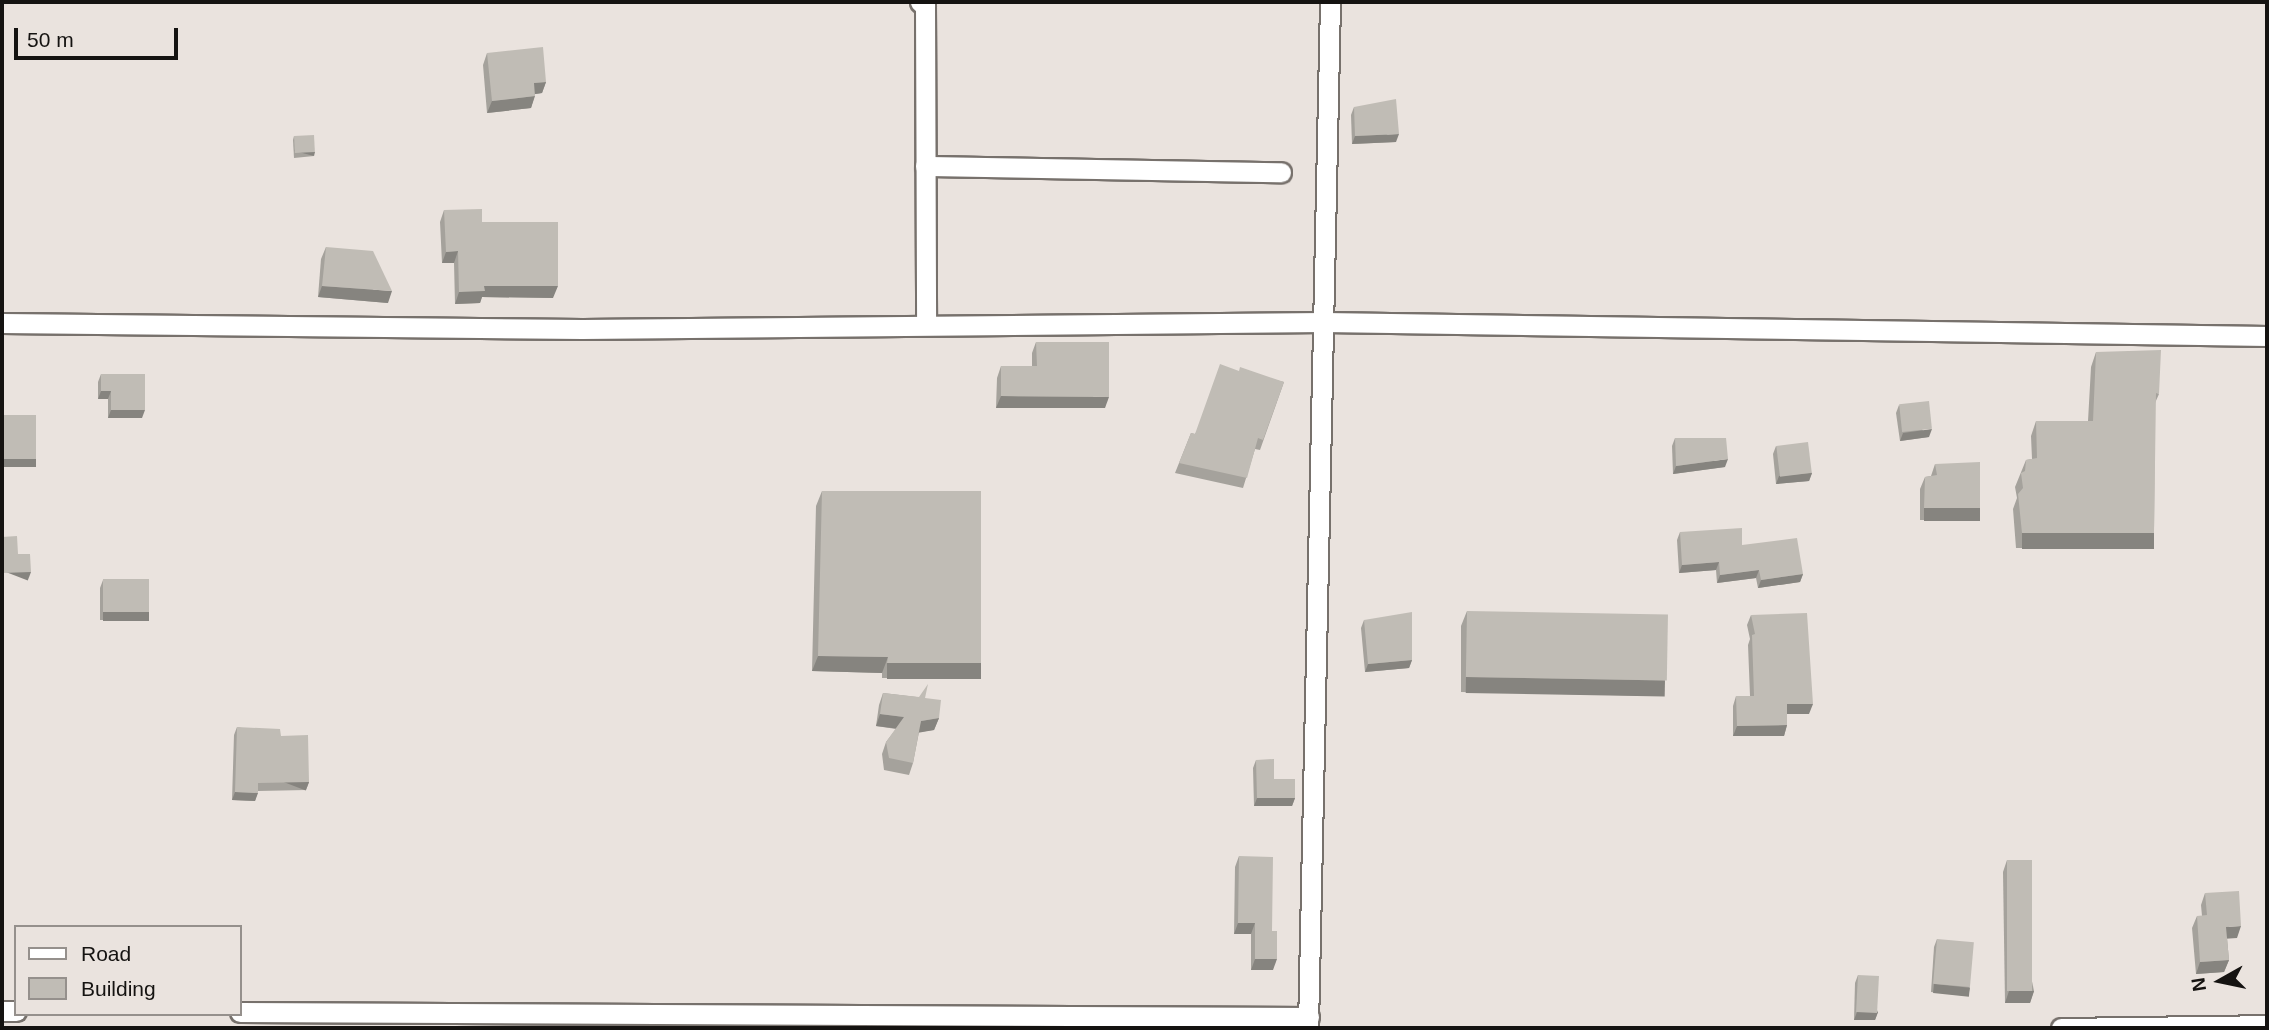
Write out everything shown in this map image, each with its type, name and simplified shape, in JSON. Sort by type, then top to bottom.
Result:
[{"type":"street","points":[[920,2],[925,5],[926,325]]},
{"type":"street","points":[[242,1012],[1308,1023],[1330,2]]},
{"type":"street","points":[[925,166],[1281,172]]},
{"type":"street","points":[[2,323],[582,329],[1324,322],[2267,336]]},
{"type":"street","points":[[2061,1028],[2267,1025]]},
{"type":"building","points":[[543,47],[546,82],[534,83],[535,96],[492,101],[487,53]]},
{"type":"building","points":[[1396,99],[1399,134],[1355,136],[1354,107]]},
{"type":"building","points":[[314,135],[315,152],[295,153],[294,136]]},
{"type":"building","points":[[482,209],[482,222],[558,222],[558,286],[484,286],[485,291],[459,292],[458,251],[446,252],[444,210]]},
{"type":"building","points":[[326,247],[373,251],[392,291],[322,286]]},
{"type":"building","points":[[1036,342],[1109,342],[1109,397],[1001,396],[1001,366],[1037,366]]},
{"type":"building","points":[[2161,350],[2159,394],[2156,393],[2154,533],[2022,533],[2018,494],[2023,488],[2021,473],[2025,471],[2026,460],[2037,458],[2036,421],[2093,421],[2096,352]]},
{"type":"building","points":[[1220,364],[1239,371],[1240,367],[1284,382],[1263,440],[1258,438],[1247,478],[1179,463],[1191,433],[1195,434]]},
{"type":"building","points":[[101,374],[145,374],[145,410],[111,410],[111,391],[101,391]]},
{"type":"building","points":[[1929,401],[1932,429],[1902,432],[1899,404]]},
{"type":"building","points":[[2,415],[36,415],[36,459],[2,459]]},
{"type":"building","points":[[1675,438],[1726,438],[1728,459],[1676,466]]},
{"type":"building","points":[[1808,442],[1812,473],[1780,477],[1776,446]]},
{"type":"building","points":[[1980,462],[1980,508],[1924,508],[1925,477],[1937,475],[1935,464]]},
{"type":"building","points":[[822,491],[981,491],[981,663],[887,663],[888,657],[818,656]]},
{"type":"building","points":[[1742,528],[1742,545],[1797,538],[1803,574],[1761,580],[1759,570],[1720,575],[1719,562],[1682,565],[1680,532]]},
{"type":"building","points":[[17,536],[18,554],[30,554],[31,572],[2,573],[2,537]]},
{"type":"building","points":[[103,579],[149,579],[149,612],[103,612]]},
{"type":"building","points":[[1467,611],[1668,615],[1667,680],[1466,677]]},
{"type":"building","points":[[1412,612],[1412,660],[1368,664],[1364,620]]},
{"type":"building","points":[[1807,613],[1813,704],[1787,704],[1787,725],[1737,726],[1736,696],[1754,696],[1752,635],[1755,634],[1751,615]]},
{"type":"building","points":[[928,684],[925,698],[941,700],[939,718],[921,721],[913,763],[889,758],[886,742],[904,717],[880,714],[883,693],[919,697]]},
{"type":"building","points":[[237,727],[280,729],[281,736],[308,735],[309,782],[258,783],[258,793],[235,792]]},
{"type":"building","points":[[1274,759],[1274,779],[1295,779],[1295,798],[1257,798],[1256,760]]},
{"type":"building","points":[[1239,856],[1273,857],[1272,931],[1277,931],[1277,959],[1255,959],[1255,923],[1238,923]]},
{"type":"building","points":[[2007,860],[2032,860],[2032,991],[2007,991]]},
{"type":"building","points":[[2239,891],[2241,926],[2226,927],[2229,960],[2200,962],[2197,916],[2207,915],[2205,893]]},
{"type":"building","points":[[1937,939],[1974,942],[1970,987],[1933,984]]},
{"type":"building","points":[[1858,975],[1879,976],[1877,1013],[1856,1012]]}]
